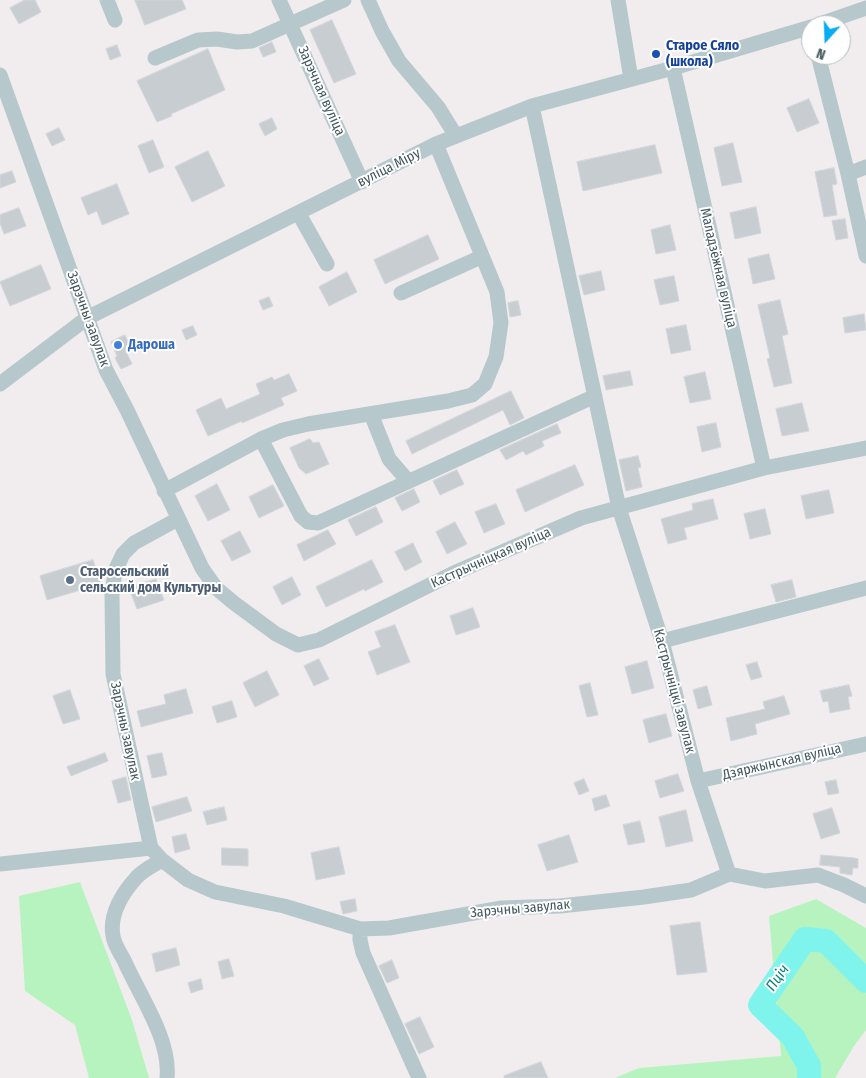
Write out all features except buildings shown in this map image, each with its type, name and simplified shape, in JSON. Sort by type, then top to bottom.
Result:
[{"type":"street","points":[[107,0],[115,20]]},
{"type":"street","name":"Зарэчная вуліца","points":[[279,0],[362,182]]},
{"type":"street","points":[[155,58],[198,40],[252,41],[344,0]]},
{"type":"street","points":[[368,0],[382,31],[399,60],[438,107],[456,136]]},
{"type":"street","points":[[618,0],[631,79]]},
{"type":"street","points":[[846,15],[866,8]]},
{"type":"street","name":"вуліца Міру","points":[[0,384],[87,318],[299,214],[436,144],[532,106],[673,68],[801,30]]},
{"type":"street","points":[[821,65],[866,256]]},
{"type":"street","name":"Маладзёжная вуліца","points":[[673,68],[764,468]]},
{"type":"street","name":"Зарэчны завулак","points":[[0,75],[106,370],[127,410],[178,519],[134,543],[123,554],[115,570],[112,595],[113,674],[151,848],[162,860],[188,880],[215,892],[284,906],[319,915],[360,929],[389,928],[502,908],[560,906],[653,896],[691,890],[729,874]]},
{"type":"street","name":"Кастрычніцкі завулак","points":[[532,106],[619,508],[662,640],[698,781],[729,874]]},
{"type":"street","points":[[164,491],[261,439],[283,430],[308,424],[448,401],[472,395],[485,384],[496,357],[501,322],[496,292],[436,144]]},
{"type":"street","points":[[848,174],[866,167]]},
{"type":"street","points":[[299,214],[327,264]]},
{"type":"street","points":[[401,293],[481,257]]},
{"type":"street","points":[[261,439],[301,516],[308,522],[318,523],[595,396]]},
{"type":"street","points":[[371,414],[389,459],[408,481]]},
{"type":"street","name":"Кастрычніцкая вуліца","points":[[178,519],[202,568],[216,588],[276,634],[298,645],[319,640],[454,573],[581,518],[764,468],[866,448]]},
{"type":"street","points":[[662,640],[866,588]]},
{"type":"street","name":"Дзяржынская вуліца","points":[[698,781],[866,744]]},
{"type":"street","points":[[0,864],[151,848]]},
{"type":"street","points":[[162,860],[138,876],[122,896],[113,918],[113,936],[155,1024],[164,1048],[168,1071],[167,1078]]},
{"type":"street","points":[[729,874],[765,880],[818,875],[866,896]]},
{"type":"street","points":[[360,929],[363,952],[419,1078]]},
{"type":"green space","points":[[80,882],[132,1020],[149,1078],[89,1078],[75,1025],[25,991],[19,896]]},
{"type":"green space","points":[[816,899],[866,928],[866,1030],[835,1078],[615,1078],[639,1068],[781,1056],[769,916]]},
{"type":"waterway","name":"Пціч","points":[[809,1078],[809,1066],[793,1037],[760,1005],[805,939],[826,941],[866,981]]},
{"type":"place","name":"Старое Сяло (школа)","points":[[656,54]]},
{"type":"place","name":"Дароша","points":[[118,345]]},
{"type":"place","name":"Старосельский сельский дом Культуры","points":[[70,580]]}]
